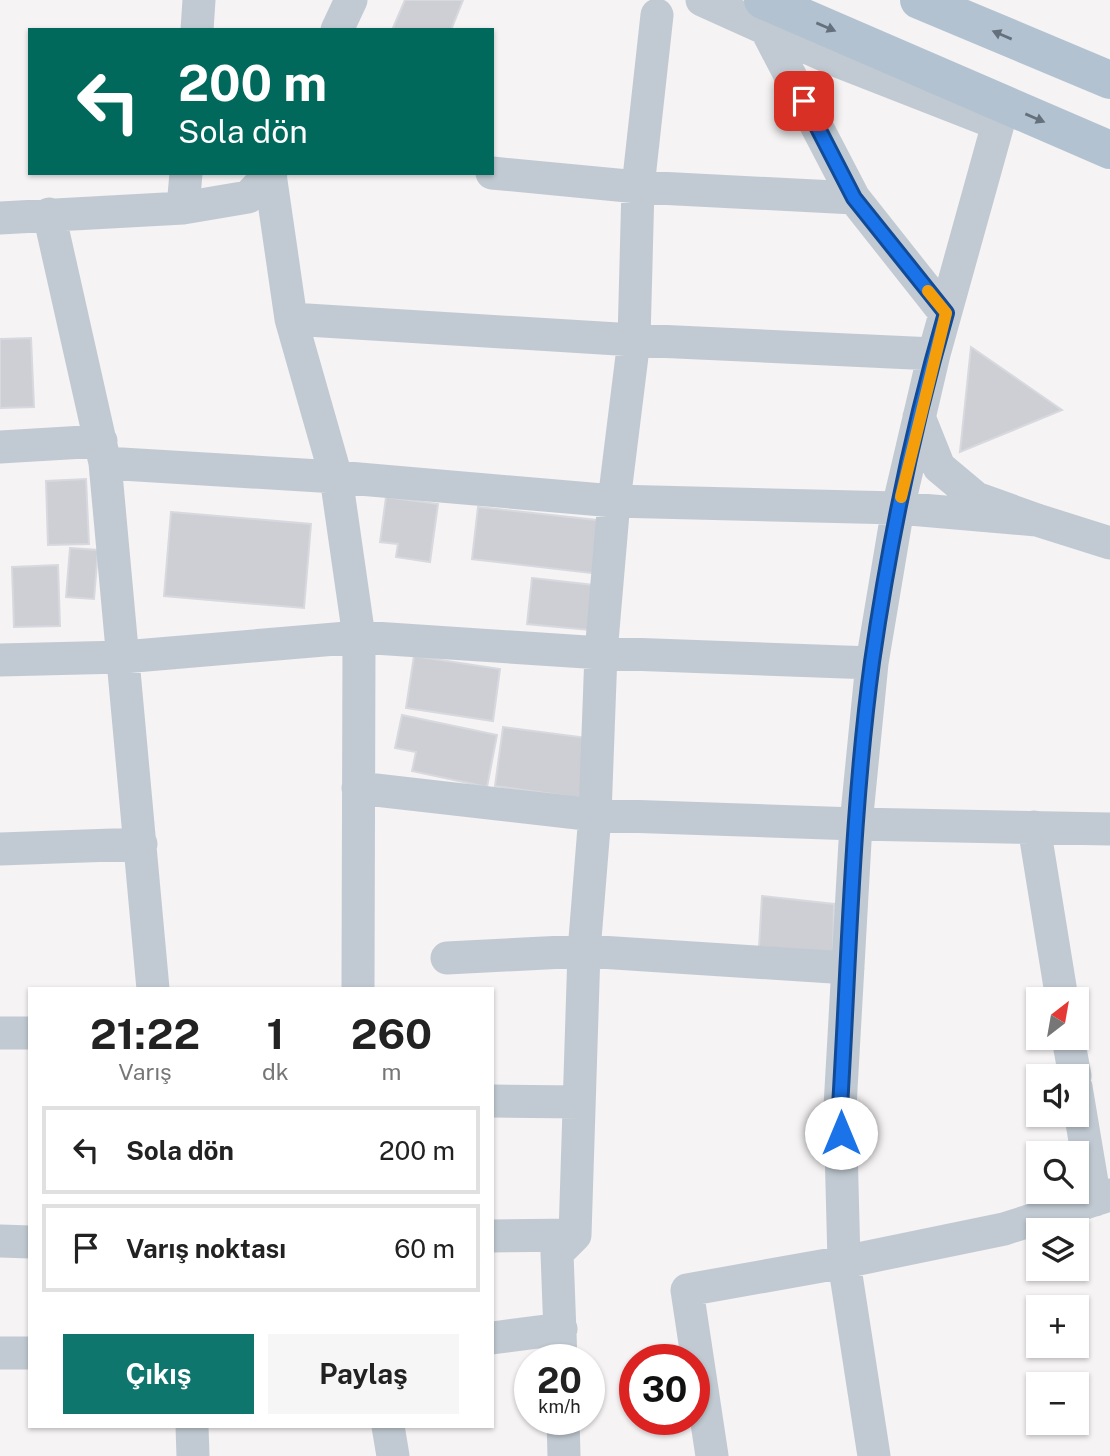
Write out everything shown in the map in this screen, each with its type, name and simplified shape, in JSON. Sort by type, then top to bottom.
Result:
[{"type":"main road","points":[[919,0],[1110,80]]},
{"type":"main road","points":[[765,14],[1110,150]]},
{"type":"street","points":[[197,28],[199,0]]},
{"type":"street","points":[[338,28],[351,0]]},
{"type":"street","points":[[702,0],[765,14],[837,61],[998,124],[934,354],[898,508],[872,663],[856,824],[840,1107],[844,1262],[874,1456]]},
{"type":"street","points":[[765,14],[854,198],[946,313]]},
{"type":"street","points":[[561,1344],[557,1253],[575,1235],[584,951],[594,815],[601,653],[614,501],[634,340],[638,187],[657,15]]},
{"type":"street","points":[[494,173],[638,187],[854,198]]},
{"type":"street","points":[[183,208],[186,175]]},
{"type":"street","points":[[0,218],[183,208],[248,197],[269,175]]},
{"type":"street","points":[[270,175],[291,319],[336,477],[359,637],[358,987]]},
{"type":"street","points":[[49,214],[103,452],[153,987]]},
{"type":"street","points":[[291,319],[634,340],[934,354]]},
{"type":"street","points":[[919,417],[939,467],[976,498],[1110,543]]},
{"type":"street","points":[[0,447],[103,452],[336,477],[614,501],[898,508],[1037,520]]},
{"type":"street","points":[[0,660],[124,657],[359,637],[601,653],[872,663]]},
{"type":"street","points":[[358,788],[594,815],[1110,829]]},
{"type":"street","points":[[1034,827],[1060,987]]},
{"type":"street","points":[[0,849],[141,844]]},
{"type":"street","points":[[447,958],[584,951],[848,968]]},
{"type":"street","points":[[0,1033],[28,1033]]},
{"type":"street","points":[[494,1101],[579,1102]]},
{"type":"street","points":[[712,1456],[687,1290],[844,1262],[1004,1229],[1102,1197],[1085,1127]]},
{"type":"street","points":[[494,1236],[575,1235]]},
{"type":"street","points":[[0,1241],[28,1242]]},
{"type":"street","points":[[494,1338],[551,1344]]},
{"type":"street","points":[[0,1353],[28,1353]]},
{"type":"street","points":[[192,1428],[193,1456]]},
{"type":"street","points":[[388,1428],[393,1456]]},
{"type":"street","points":[[564,1435],[565,1456]]},
{"type":"building","points":[[405,0],[463,0],[452,28],[393,28]]},
{"type":"building","points":[[31,338],[34,407],[0,408],[0,339]]},
{"type":"building","points":[[971,347],[1062,410],[960,452]]},
{"type":"building","points":[[86,479],[89,544],[48,545],[46,481]]},
{"type":"building","points":[[386,497],[438,504],[430,562],[396,557],[398,544],[380,542]]},
{"type":"building","points":[[478,507],[605,521],[599,574],[472,559]]},
{"type":"building","points":[[171,512],[311,524],[304,608],[164,596]]},
{"type":"building","points":[[70,548],[98,550],[94,599],[66,597]]},
{"type":"building","points":[[58,565],[60,626],[14,627],[12,567]]},
{"type":"building","points":[[532,578],[593,585],[589,630],[527,624]]},
{"type":"building","points":[[414,656],[500,669],[493,721],[406,708]]},
{"type":"building","points":[[402,715],[497,735],[487,787],[412,771],[416,752],[395,748]]},
{"type":"building","points":[[503,727],[588,738],[580,798],[495,786]]},
{"type":"building","points":[[762,896],[834,904],[833,952],[759,947]]},
{"type":"slow traffic","points":[[901,497],[946,313],[928,291]]},
{"type":"route","points":[[804,101],[854,198],[946,313],[898,508],[872,663],[856,824],[840,1107],[841,1133]]}]
